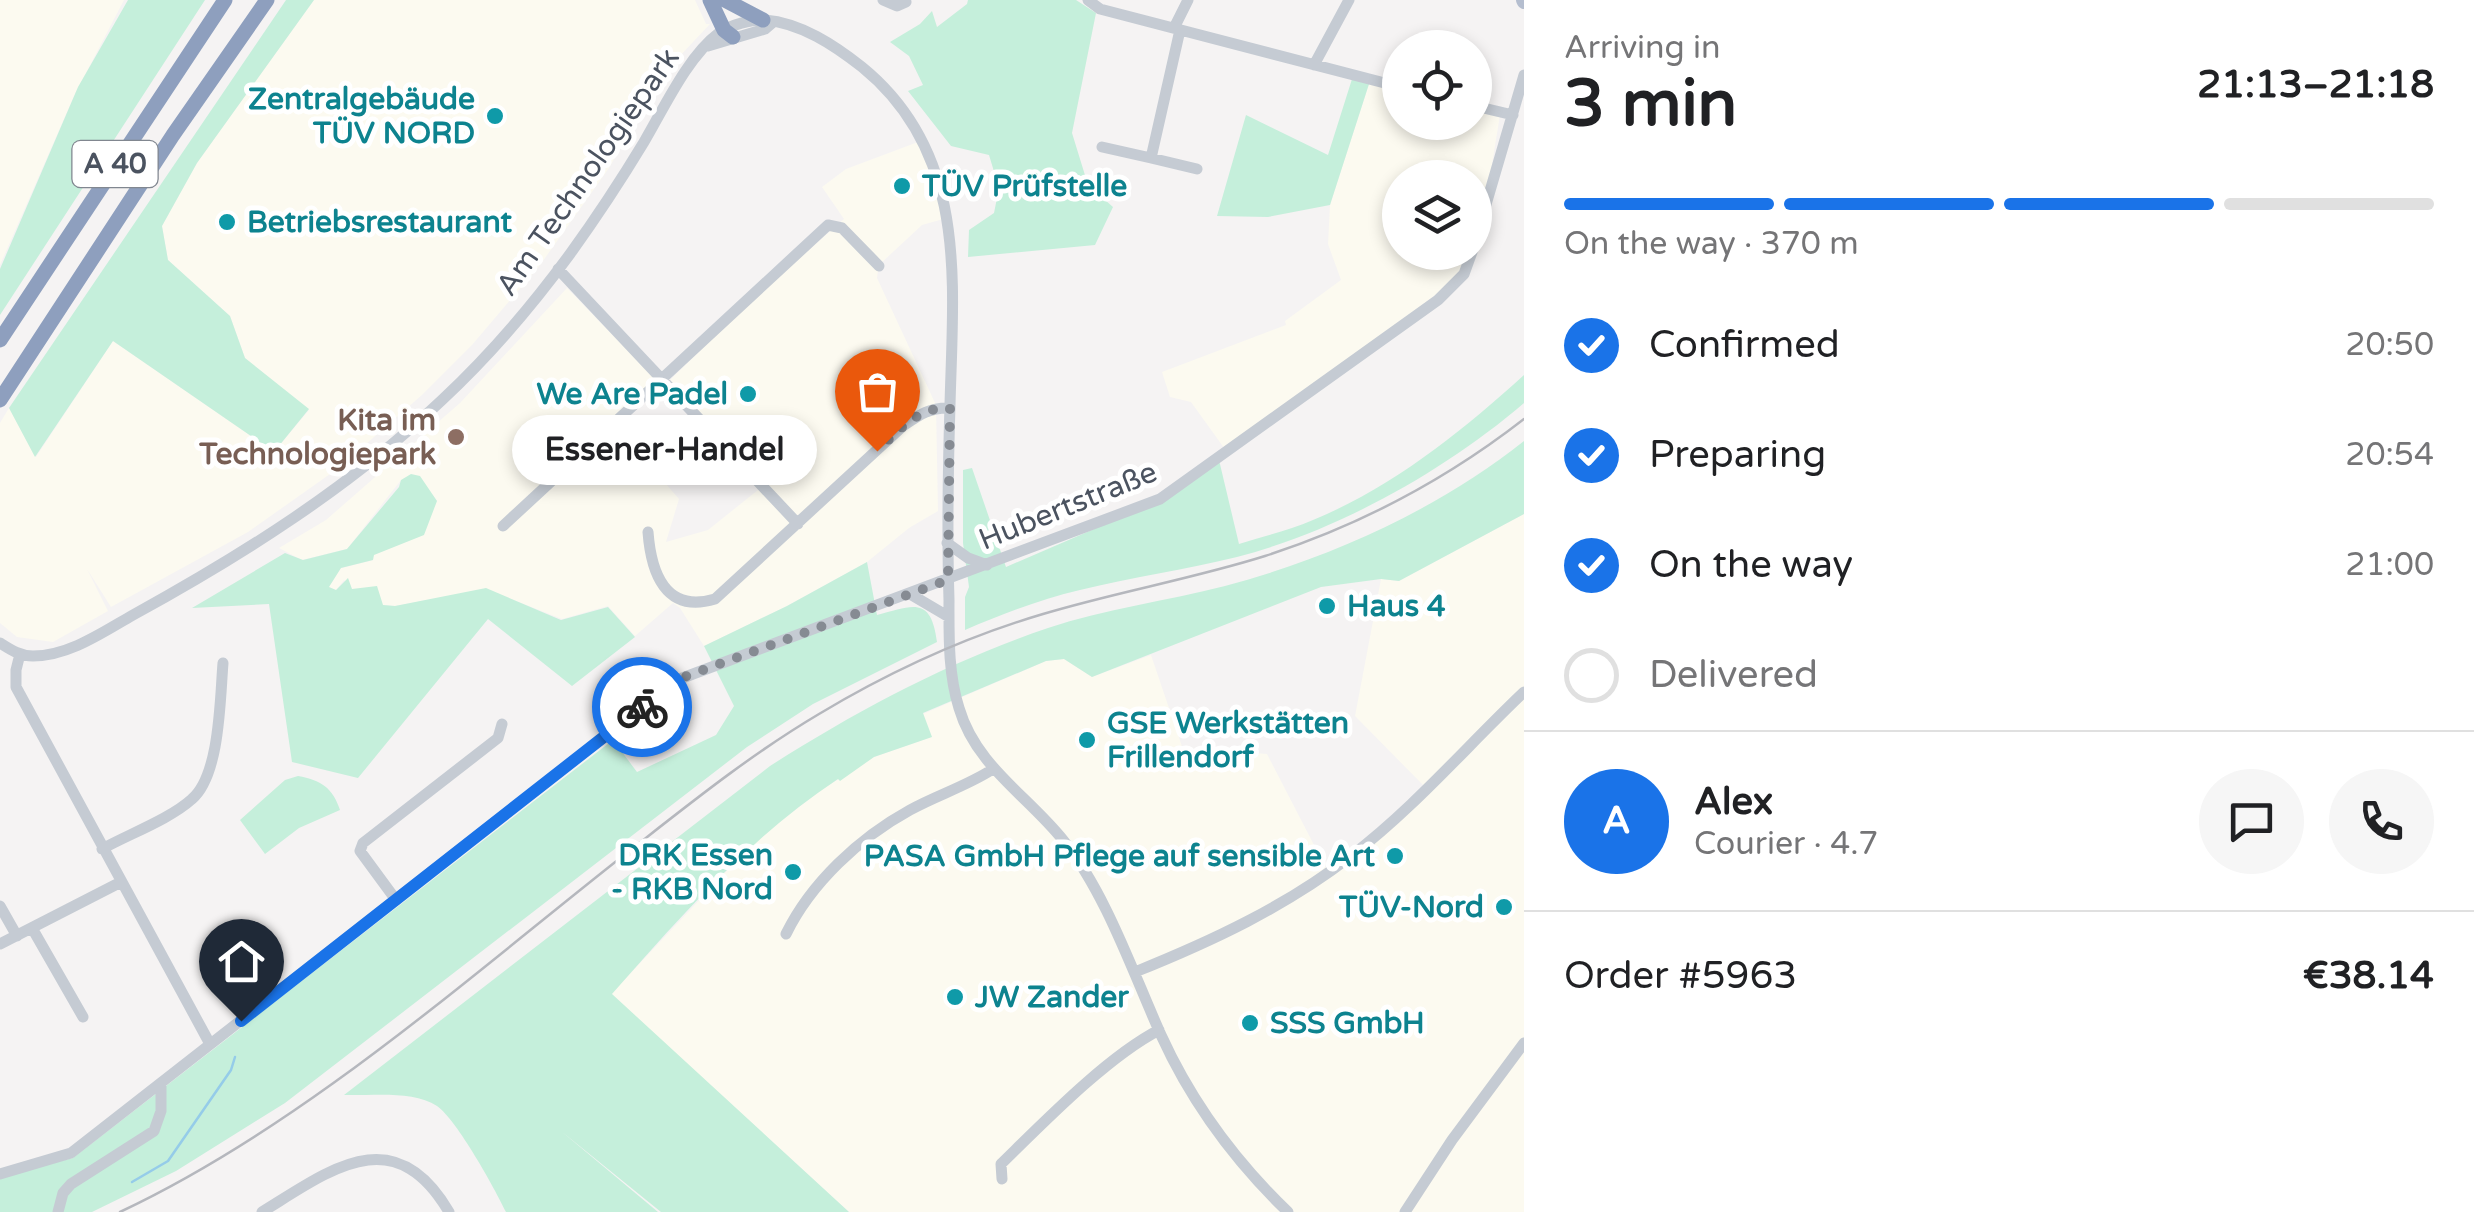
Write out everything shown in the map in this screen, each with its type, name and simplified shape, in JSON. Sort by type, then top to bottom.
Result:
[{"type":"highway","name":"A 40","points":[[0,340],[225,0]]},
{"type":"highway","name":"A 40","points":[[0,400],[173,135],[267,0]]},
{"type":"highway","points":[[710,0],[730,31]]},
{"type":"highway","points":[[725,0],[730,31]]},
{"type":"highway","points":[[725,0],[768,22]]},
{"type":"street","points":[[1088,0],[1100,9],[1382,82]]},
{"type":"street","points":[[1151,158],[1177,29],[1188,0]]},
{"type":"street","points":[[1314,65],[1349,0]]},
{"type":"street","points":[[888,1],[897,6],[906,2]]},
{"type":"street","name":"Am Technologiepark","points":[[20,654],[54,653],[82,643],[189,584],[309,508],[443,399],[558,270],[638,152],[682,74],[708,46],[730,31],[768,22],[791,26],[823,40],[874,77],[892,96],[927,150],[948,219],[953,262],[949,622],[955,695],[968,735],[993,769],[1075,856],[1201,1108],[1288,1212]]},
{"type":"street","points":[[1492,185],[1524,75]]},
{"type":"street","points":[[1492,110],[1513,115]]},
{"type":"street","points":[[1102,147],[1197,169]]},
{"type":"street","points":[[503,526],[828,225],[842,228],[879,266]]},
{"type":"street","points":[[558,270],[798,524]]},
{"type":"street","name":"Hubertstraße","points":[[0,1174],[71,1153],[678,680],[1146,506],[1174,491],[1438,300],[1461,280],[1465,270]]},
{"type":"street","points":[[648,532],[650,560],[661,584],[679,599],[698,603],[725,594],[903,426],[934,408],[950,408]]},
{"type":"street","points":[[947,543],[986,565]]},
{"type":"street","points":[[910,594],[949,622]]},
{"type":"street","points":[[0,643],[20,654],[16,688],[210,1044]]},
{"type":"street","points":[[102,849],[186,804],[203,785],[216,735],[223,663]]},
{"type":"street","points":[[1135,972],[1233,931],[1324,877],[1398,815],[1524,692]]},
{"type":"street","points":[[396,900],[363,859],[363,843],[498,738],[502,724]]},
{"type":"street","points":[[786,934],[800,906],[872,835],[913,809],[993,769]]},
{"type":"street","points":[[0,944],[121,882]]},
{"type":"street","points":[[0,906],[16,936]]},
{"type":"street","points":[[32,928],[83,1017]]},
{"type":"street","points":[[1002,1179],[1001,1164],[1022,1144],[1133,1046],[1159,1030]]},
{"type":"street","points":[[1405,1212],[1462,1126],[1524,1044]]},
{"type":"street","points":[[58,1212],[63,1193],[71,1184],[154,1131],[161,1111],[161,1084]]},
{"type":"street","points":[[262,1212],[340,1165],[374,1160],[408,1168],[430,1186],[449,1212]]},
{"type":"shaded area","points":[[0,0],[124,0],[74,96],[0,265]]},
{"type":"shaded area","points":[[314,0],[695,0],[706,24],[710,24],[677,59],[646,113],[630,113],[620,128],[625,132],[625,140],[609,168],[540,265],[472,345],[423,394],[340,467],[248,532],[111,607],[87,569],[108,611],[53,642],[17,637],[0,623],[0,423],[9,408],[36,457],[113,341],[274,452],[309,410],[245,358],[230,316],[168,260],[162,226],[197,163]]},
{"type":"shaded area","points":[[1369,84],[1382,87],[1382,140],[1492,140],[1492,113],[1500,115],[1492,164],[1492,160],[1382,160],[1382,270],[1465,270],[1463,274],[1227,452],[1191,402],[1170,397],[1162,372],[1286,325],[1285,321],[1341,280],[1328,244],[1330,205]]},
{"type":"shaded area","points":[[918,142],[947,218],[922,225],[879,265],[877,278],[936,405],[938,511],[909,528],[867,562],[704,646],[673,603],[635,636],[608,606],[562,619],[486,589],[395,606],[383,605],[351,589],[344,580],[336,590],[328,587],[341,568],[373,560],[373,555],[437,501],[432,494],[401,480],[347,549],[302,560],[279,548],[326,520],[460,403],[567,288],[656,380],[617,428],[679,499],[666,542],[708,530],[758,490],[664,386],[844,219],[822,187],[846,169]]},
{"type":"shaded area","points":[[1524,514],[1524,1212],[849,1212],[611,994],[754,842],[821,790],[874,757],[931,737],[923,714],[1046,661],[1064,659],[1092,677],[1151,655],[1189,767],[1226,751],[1267,754],[1328,872],[1427,789],[1355,716],[1381,579],[1399,581]]},
{"type":"green space","points":[[128,0],[205,0],[0,315],[0,269],[78,87]]},
{"type":"green space","points":[[286,0],[314,0],[197,163],[162,226],[168,260],[230,316],[245,358],[309,409],[274,452],[113,341],[35,457],[9,408]]},
{"type":"green space","points":[[968,0],[1076,0],[1096,13],[1072,133],[1088,185],[1113,207],[1095,245],[968,257],[969,230],[994,213],[999,188],[989,155],[951,146],[908,91],[923,85],[909,56],[890,42],[920,24],[932,11],[937,27]]},
{"type":"green space","points":[[1352,79],[1369,84],[1330,205],[1268,217],[1217,216],[1246,115],[1328,155]]},
{"type":"green space","points":[[1524,375],[1524,403],[1460,452],[1352,515],[1275,546],[1065,594],[965,630],[965,597],[969,587],[963,543],[963,470],[972,468],[1006,567],[1145,507],[1219,460],[1239,544],[1304,524],[1398,475],[1451,437]]},
{"type":"green space","points":[[1524,441],[1524,514],[1399,581],[1381,579],[1321,587],[1092,677],[1064,659],[1046,661],[923,713],[932,737],[874,757],[775,826],[691,907],[612,994],[849,1212],[661,1212],[561,1131],[658,1212],[506,1212],[465,1140],[437,1106],[404,1096],[344,1095],[770,766],[870,707],[975,656],[1048,628],[1265,575],[1343,546],[1420,509]]},
{"type":"green space","points":[[411,474],[420,476],[437,501],[424,535],[374,555],[373,560],[341,568],[329,587],[336,590],[348,578],[352,589],[377,586],[383,605],[395,606],[486,588],[561,620],[608,607],[635,637],[572,686],[488,619],[358,778],[292,762],[269,604],[192,608],[285,553],[303,560],[347,549],[401,480]]},
{"type":"green space","points":[[867,562],[877,615],[919,608],[930,617],[937,642],[813,704],[747,747],[285,1103],[176,1171],[92,1212],[0,1212],[0,1176],[73,1158],[613,740],[637,772],[716,735],[734,706],[704,646]]},
{"type":"green space","points":[[298,776],[325,786],[340,810],[299,828],[265,854],[240,820],[285,780]]},
{"type":"waterway","points":[[132,1182],[168,1161],[231,1070],[235,1057]]},
{"type":"railway","points":[[120,1212],[189,1177],[321,1092],[724,778],[846,699],[900,670],[985,633],[1071,606],[1237,564],[1334,530],[1433,481],[1524,419]]},
{"type":"way so far","points":[[642,707],[684,677],[948,580],[950,408],[922,412],[877,451]]},
{"type":"place","name":"Zentralgebäude TÜV NORD","points":[[495,116]]},
{"type":"place","name":"TÜV Prüfstelle","points":[[902,186]]},
{"type":"place","name":"Betriebsrestaurant","points":[[227,222]]},
{"type":"place","name":"We Are Padel","points":[[748,394]]},
{"type":"place","name":"Kita im Technologiepark","points":[[456,437]]},
{"type":"place","name":"Essener-Handel","points":[[877,451]]},
{"type":"place","name":"Haus 4","points":[[1327,606]]},
{"type":"place","name":"GSE Werkstätten Frillendorf","points":[[1087,740]]},
{"type":"place","name":"PASA GmbH Pflege auf sensible Art","points":[[1395,856]]},
{"type":"place","name":"DRK Essen - RKB Nord","points":[[793,872]]},
{"type":"place","name":"TÜV-Nord","points":[[1504,907]]},
{"type":"place","name":"JW Zander","points":[[955,997]]},
{"type":"place","name":"SSS GmbH","points":[[1250,1023]]},
{"type":"route","points":[[241,1021],[642,707]]}]
